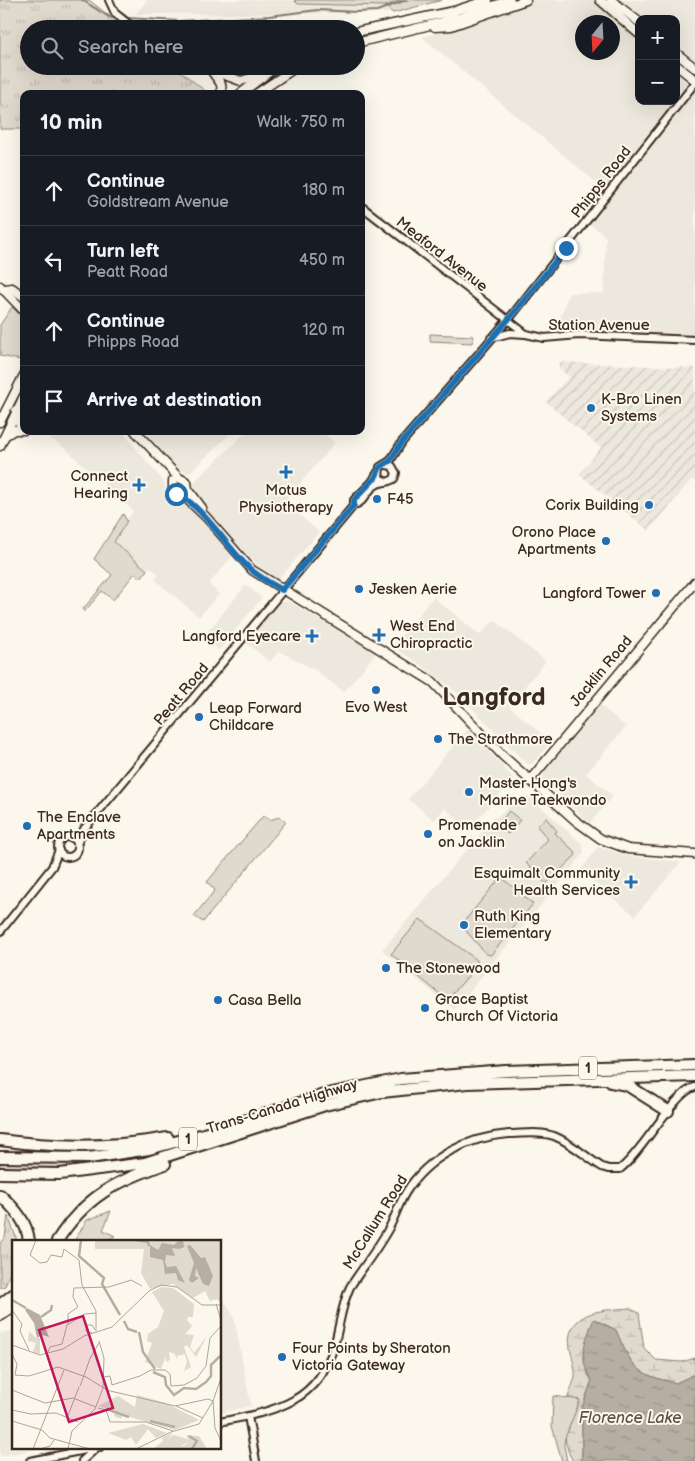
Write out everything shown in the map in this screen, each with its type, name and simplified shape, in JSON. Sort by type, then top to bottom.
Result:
[{"type":"highway","name":"Trans-Canada Highway","points":[[0,1157],[79,1158],[150,1149],[204,1134],[327,1094],[369,1084],[454,1074],[695,1066]]},
{"type":"highway","name":"Trans-Canada Highway","points":[[0,1173],[60,1174],[121,1168],[173,1155],[351,1098],[415,1087],[695,1076]]},
{"type":"highway","points":[[467,1084],[500,1086],[613,1082],[627,1085],[668,1111]]},
{"type":"highway","points":[[0,1140],[53,1146],[87,1147],[143,1143],[192,1133],[310,1094],[338,1087],[369,1084]]},
{"type":"highway","points":[[58,1240],[78,1212],[117,1182],[218,1146],[250,1130]]},
{"type":"highway","points":[[0,1195],[15,1208],[24,1222],[30,1240]]},
{"type":"highway","points":[[0,1305],[12,1296]]},
{"type":"highway","points":[[0,1315],[12,1307]]},
{"type":"main road","points":[[365,30],[454,12],[488,0]]},
{"type":"main road","points":[[365,41],[459,18],[510,0]]},
{"type":"main road","points":[[418,28],[451,26],[526,0]]},
{"type":"main road","points":[[600,0],[635,31]]},
{"type":"main road","points":[[611,0],[635,19]]},
{"type":"main road","points":[[680,56],[695,68]]},
{"type":"main road","points":[[680,68],[695,81]]},
{"type":"main road","points":[[214,75],[222,84],[222,90]]},
{"type":"main road","points":[[226,75],[241,81],[260,75]]},
{"type":"main road","points":[[245,90],[264,75]]},
{"type":"main road","points":[[262,90],[284,75]]},
{"type":"main road","points":[[20,294],[12,288],[3,288],[7,295],[20,307]]},
{"type":"main road","points":[[0,422],[20,383]]},
{"type":"main road","points":[[0,446],[20,403]]},
{"type":"main road","points":[[16,410],[20,424]]},
{"type":"main road","points":[[4,437],[14,430],[20,429]]},
{"type":"main road","points":[[138,435],[176,479],[187,482],[184,492]]},
{"type":"main road","points":[[176,479],[173,490],[184,492],[204,510],[206,517],[247,566],[282,590],[433,682],[481,735],[576,821],[601,839],[628,849],[695,854]]},
{"type":"main road","name":"Jacklin Road","points":[[530,780],[695,582]]},
{"type":"street","points":[[109,0],[115,12],[124,20]]},
{"type":"street","name":"Phipps Road","points":[[507,320],[695,81]]},
{"type":"street","name":"Meaford Avenue","points":[[365,209],[507,320]]},
{"type":"street","name":"Station Avenue","points":[[507,320],[526,334],[544,338],[579,335],[695,340]]},
{"type":"street","name":"Peatt Road","points":[[354,505],[354,500],[372,482],[381,466],[386,465],[507,320]]},
{"type":"street","points":[[491,338],[510,333],[526,334]]},
{"type":"street","name":"Peatt Road","points":[[77,844],[84,829],[354,505],[359,504],[371,488],[394,479],[396,458],[406,440]]},
{"type":"street","points":[[386,465],[394,469]]},
{"type":"street","points":[[378,472],[379,478],[385,482]]},
{"type":"street","name":"Peatt Road","points":[[69,835],[84,829]]},
{"type":"street","points":[[0,932],[52,867],[61,840],[69,835],[74,838],[77,844],[75,854],[52,867]]},
{"type":"street","points":[[59,850],[67,858]]},
{"type":"street","name":"McCallum Road","points":[[221,1422],[267,1413],[289,1404],[316,1382],[331,1356],[345,1297],[350,1287],[390,1226],[399,1204],[415,1179],[436,1160],[454,1149],[482,1138],[498,1135],[545,1134],[563,1140],[602,1167],[620,1169],[686,1091],[695,1087]]},
{"type":"street","points":[[248,1416],[256,1461]]},
{"type":"street","points":[[30,1461],[98,1448]]},
{"type":"street","points":[[82,1461],[98,1448]]},
{"type":"shaded area","points":[[147,0],[378,0],[393,13],[136,14]]},
{"type":"shaded area","points":[[533,0],[695,0],[695,336],[558,330],[558,324],[569,293],[604,293],[606,237],[582,217],[604,189],[422,37],[485,20]]},
{"type":"shaded area","points":[[559,362],[695,368],[695,481],[692,479],[649,531],[579,474],[601,448],[546,402],[569,377],[559,368]]},
{"type":"shaded area","points":[[46,435],[125,435],[163,481],[166,490],[174,501],[182,503],[194,494],[194,482],[243,435],[326,435],[335,443],[284,502],[319,532],[278,580],[258,566],[240,547],[209,584],[219,594],[199,617],[155,580],[159,575],[150,567],[147,570],[113,542],[133,511],[66,449]]},
{"type":"shaded area","points":[[148,435],[229,435],[189,473],[177,470]]},
{"type":"shaded area","points":[[246,585],[262,598],[219,650],[203,637]]},
{"type":"shaded area","points":[[433,597],[480,635],[494,620],[546,661],[509,706],[551,742],[532,764],[527,764],[455,691],[417,662],[392,647]]},
{"type":"shaded area","points":[[288,601],[376,653],[344,692],[315,670],[279,651],[270,662],[245,642],[278,602]]},
{"type":"shaded area","points":[[599,704],[626,727],[586,774],[613,796],[590,823],[544,782],[543,773]]},
{"type":"shaded area","points":[[468,729],[514,779],[468,829],[445,808],[434,820],[408,799]]},
{"type":"shaded area","name":"Ruth King Elementary","points":[[524,796],[531,798],[582,844],[584,853],[454,1010],[382,950],[491,821]]},
{"type":"shaded area","points":[[598,847],[629,856],[681,862],[635,916],[580,871]]},
{"type":"shaded area","points":[[221,1294],[234,1317],[251,1406],[221,1413]]},
{"type":"shaded area","points":[[12,1330],[12,1448],[44,1448],[0,1456],[0,1333]]},
{"type":"green space","points":[[0,0],[89,0],[115,20],[20,20],[20,75],[185,75],[204,90],[20,90],[20,129],[0,129]]},
{"type":"green space","points":[[294,0],[401,0],[385,6],[298,4]]},
{"type":"green space","points":[[405,0],[442,0],[393,13],[386,7]]},
{"type":"green space","points":[[12,307],[20,315],[20,360],[0,356],[0,325]]},
{"type":"green space","points":[[430,334],[473,336],[472,343],[430,341]]},
{"type":"green space","points":[[123,514],[127,521],[114,542],[147,570],[141,578],[135,573],[113,600],[102,591],[84,612],[83,609],[112,575],[94,559]]},
{"type":"green space","points":[[509,811],[520,820],[508,834],[497,826]]},
{"type":"green space","points":[[263,816],[270,820],[279,817],[286,822],[203,922],[194,916],[215,890],[207,882]]},
{"type":"green space","points":[[546,818],[557,831],[555,833],[576,853],[546,884],[526,863],[548,839],[537,826]]},
{"type":"green space","points":[[501,877],[533,904],[491,955],[486,954],[461,925]]},
{"type":"green space","points":[[420,919],[477,960],[478,965],[447,1000],[391,954]]},
{"type":"green space","points":[[137,1157],[121,1162],[87,1167],[0,1169],[0,1161],[61,1163]]},
{"type":"green space","points":[[111,1211],[103,1230],[115,1236],[107,1240],[75,1240],[87,1220]]},
{"type":"green space","points":[[8,1216],[16,1240],[12,1240],[12,1268],[5,1286],[0,1288],[0,1243],[5,1237]]},
{"type":"green space","points":[[629,1308],[639,1313],[644,1348],[656,1360],[682,1362],[695,1358],[695,1374],[676,1383],[643,1372],[631,1360],[616,1330],[594,1319],[588,1375],[592,1380],[582,1408],[582,1461],[573,1461],[569,1454],[565,1437],[567,1402],[575,1375],[569,1343],[570,1332],[578,1321],[591,1314],[606,1310]]},
{"type":"green space","points":[[553,1396],[580,1400],[565,1438],[564,1445],[567,1461],[562,1461],[552,1426]]},
{"type":"water","name":"Florence Lake","points":[[594,1319],[616,1330],[631,1360],[643,1372],[676,1383],[695,1374],[695,1461],[582,1461],[582,1408],[592,1380],[585,1365],[584,1350],[585,1342]]},
{"type":"waterway","points":[[82,0],[109,17],[116,18]]},
{"type":"waterway","points":[[197,20],[269,16],[318,10],[377,11],[406,0]]},
{"type":"waterway","points":[[126,18],[161,20]]},
{"type":"place","name":"K-Bro Linen Systems","points":[[591,408]]},
{"type":"place","name":"Motus Physiotherapy","points":[[286,472]]},
{"type":"place","name":"Connect Hearing","points":[[139,485]]},
{"type":"place","name":"F45","points":[[377,499]]},
{"type":"place","name":"Corix Building","points":[[649,505]]},
{"type":"place","name":"Orono Place Apartments","points":[[606,541]]},
{"type":"place","name":"Jesken Aerie","points":[[359,589]]},
{"type":"place","name":"Langford Tower","points":[[656,593]]},
{"type":"place","name":"West End Chiropractic","points":[[379,635]]},
{"type":"place","name":"Langford Eyecare","points":[[312,636]]},
{"type":"place","name":"Evo West","points":[[376,690]]},
{"type":"place","name":"Leap Forward Childcare","points":[[199,717]]},
{"type":"place","name":"The Strathmore","points":[[438,739]]},
{"type":"place","name":"Master Hong's Marine Taekwondo","points":[[469,792]]},
{"type":"place","name":"The Enclave Apartments","points":[[27,826]]},
{"type":"place","name":"Promenade on Jacklin","points":[[428,834]]},
{"type":"place","name":"Esquimalt Community Health Services","points":[[631,882]]},
{"type":"place","name":"Ruth King Elementary","points":[[464,925]]},
{"type":"place","name":"The Stonewood","points":[[386,968]]},
{"type":"place","name":"Casa Bella","points":[[218,1000]]},
{"type":"place","name":"Grace Baptist Church Of Victoria","points":[[425,1008]]},
{"type":"place","name":"Four Points by Sheraton Victoria Gateway","points":[[282,1357]]},
{"type":"district","name":"Langford","points":[[494,696]]},
{"type":"route","points":[[176,494],[187,499],[206,517],[247,566],[282,590],[354,505],[354,500],[372,482],[380,467],[390,461],[402,442],[406,440],[513,314],[566,248]]}]
